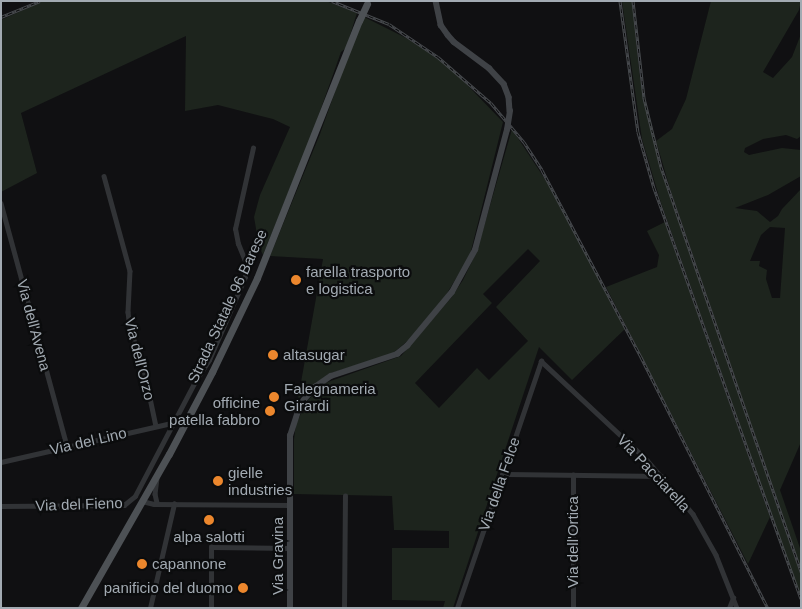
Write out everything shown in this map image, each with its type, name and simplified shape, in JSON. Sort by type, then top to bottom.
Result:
[{"type":"main road","name":"Via Gravina","points":[[290,608],[290,436],[300,403],[315,387],[331,376],[398,354],[407,346],[452,292],[475,250],[507,130],[510,111],[504,84],[489,68],[454,42],[448,35],[441,25],[436,1]]},
{"type":"main road","name":"Strada Statale 96 Barese","points":[[81,608],[157,475],[212,372],[261,270],[367,2]]},
{"type":"street","points":[[151,485],[144,480],[176,422],[196,380],[209,360],[246,277],[247,266],[238,244],[236,229],[253,148]]},
{"type":"street","name":"Via dell'Orzo","points":[[104,176],[130,271],[128,312],[130,329],[143,364],[156,426]]},
{"type":"street","name":"Via dell'Avena","points":[[1,203],[68,446]]},
{"type":"street","name":"Via della Felce","points":[[457,608],[541,361]]},
{"type":"street","name":"Via Pacciarella","points":[[541,361],[661,476],[693,514],[716,555],[737,608]]},
{"type":"street","name":"Via del Lino","points":[[1,462],[176,422]]},
{"type":"street","points":[[502,474],[661,476]]},
{"type":"street","points":[[156,501],[157,475]]},
{"type":"street","name":"Via dell'Ortica","points":[[572,608],[573,476]]},
{"type":"street","name":"Via del Fieno","points":[[1,506],[124,505],[132,500],[144,480]]},
{"type":"street","points":[[344,608],[345,496]]},
{"type":"street","points":[[144,498],[156,501]]},
{"type":"street","points":[[144,498],[174,504],[290,505]]},
{"type":"street","points":[[150,608],[174,504]]},
{"type":"street","points":[[211,608],[211,547],[290,548]]},
{"type":"street","points":[[729,608],[733,598]]},
{"type":"shaded area","points":[[43,1],[326,1],[357,13],[346,48],[341,52],[313,131],[263,255],[259,246],[254,217],[260,195],[290,127],[273,119],[218,105],[185,111],[186,36],[21,113],[37,173],[1,192],[1,20]]},
{"type":"shaded area","points":[[622,1],[632,1],[640,78],[663,173],[801,575],[801,598],[660,200],[642,139]]},
{"type":"shaded area","points":[[711,1],[801,1],[799,10],[763,72],[773,78],[792,57],[801,34],[801,136],[797,139],[786,135],[763,139],[745,148],[744,152],[749,155],[782,148],[801,150],[801,176],[768,195],[735,208],[757,211],[770,222],[778,216],[801,189],[801,442],[780,490],[801,551],[801,569],[671,192],[656,141],[672,129],[686,99]],"holes":[[[770,227],[785,228],[780,298],[772,298],[766,279],[767,270],[759,266],[760,261],[750,261],[761,235]]]},
{"type":"shaded area","points":[[362,16],[408,39],[449,66],[503,122],[470,255],[446,295],[411,338],[392,354],[328,374],[298,399],[323,259],[270,256],[320,134]]},
{"type":"shaded area","points":[[512,129],[554,193],[625,329],[572,380],[539,347],[453,608],[443,608],[445,601],[392,600],[392,548],[449,548],[449,531],[394,530],[392,496],[294,494],[294,439],[296,424],[307,401],[325,383],[401,356],[451,298],[463,280],[477,251]],"holes":[[[528,249],[540,261],[496,307],[528,341],[489,380],[477,368],[439,408],[415,383],[492,303],[483,294]]]},
{"type":"shaded area","points":[[665,222],[770,517],[748,564],[606,287],[657,267],[659,255],[647,231]]},
{"type":"railway","points":[[1,17],[40,1]]},
{"type":"railway","points":[[332,1],[389,24],[438,57],[491,103],[524,142],[542,170],[641,357],[768,608]]},
{"type":"railway","points":[[620,1],[638,132],[654,188],[801,599]]},
{"type":"railway","points":[[633,1],[644,98],[661,167],[801,572]]},
{"type":"place","name":"farella trasporto e logistica","points":[[296,280]]},
{"type":"place","name":"altasugar","points":[[273,355]]},
{"type":"place","name":"Falegnameria Girardi","points":[[274,397]]},
{"type":"place","name":"officine patella fabbro","points":[[270,411]]},
{"type":"place","name":"gielle industries","points":[[218,481]]},
{"type":"place","name":"alpa salotti","points":[[209,520]]},
{"type":"place","name":"capannone","points":[[142,564]]},
{"type":"place","name":"panificio del duomo","points":[[243,588]]}]
